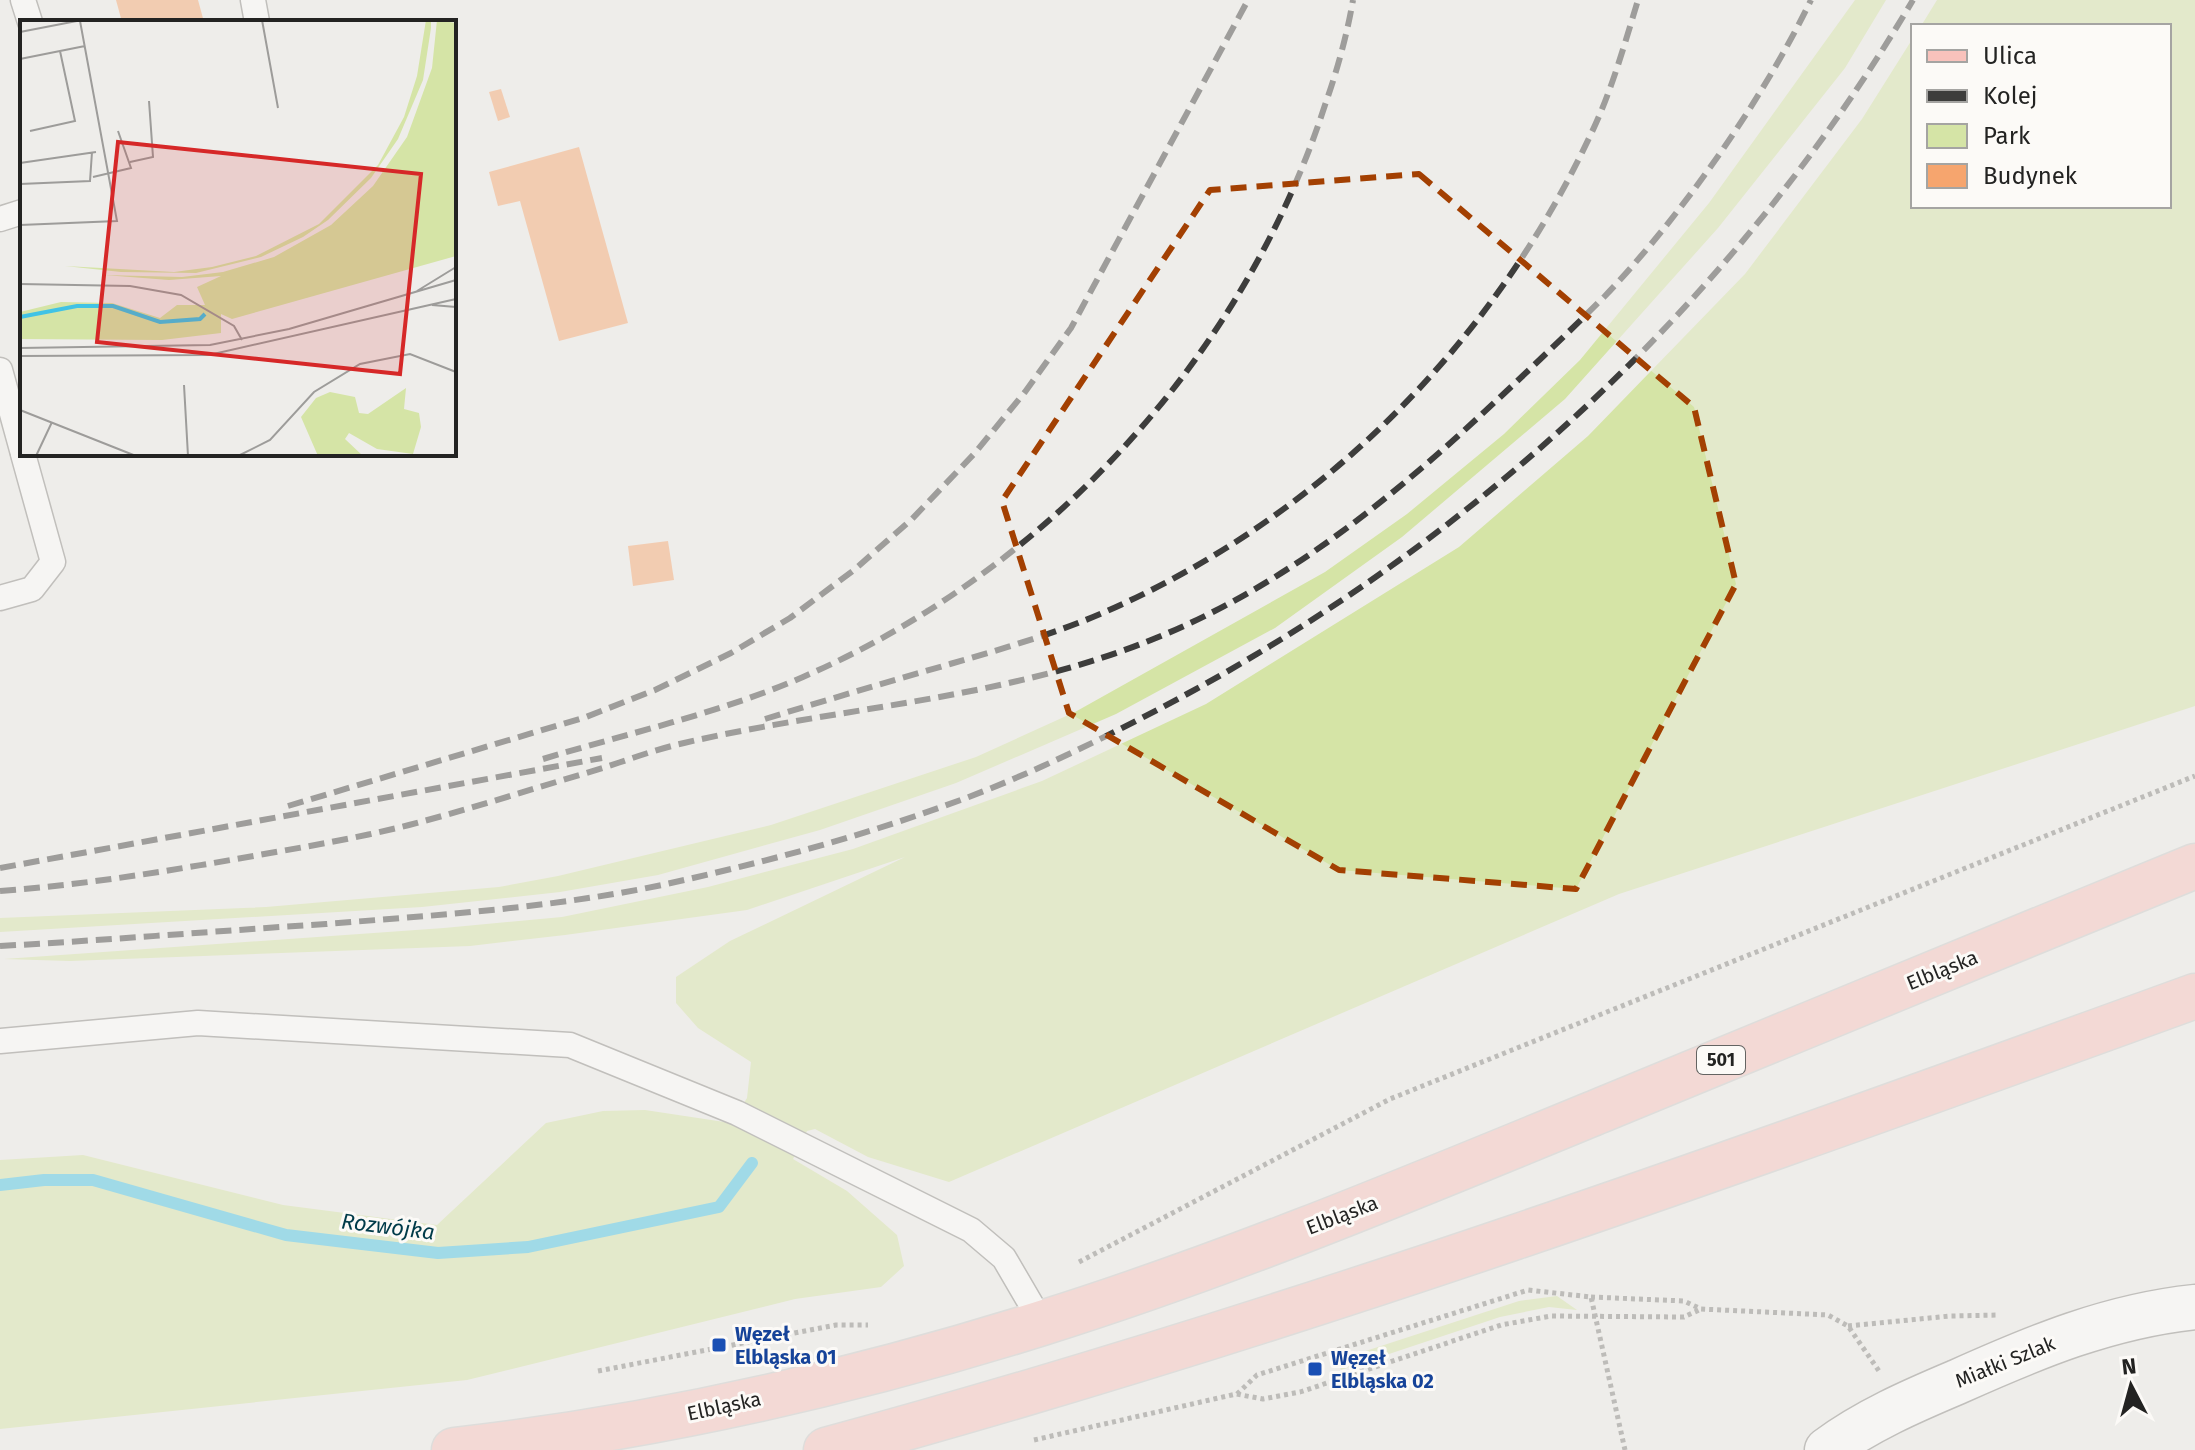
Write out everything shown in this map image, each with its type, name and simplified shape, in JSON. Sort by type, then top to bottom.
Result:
[{"type":"main road","name":"Elbląska","points":[[454,1450],[698,1412],[813,1386],[1035,1311],[1364,1207],[2195,866]]},
{"type":"main road","points":[[826,1450],[1023,1396],[1338,1295],[1751,1157],[2195,996]]},
{"type":"street","name":"Miałki Szlak","points":[[1827,1450],[1903,1405],[2101,1324],[2195,1307]]},
{"type":"lane","points":[[23,0],[29,20]]},
{"type":"lane","points":[[253,0],[257,20]]},
{"type":"lane","points":[[0,219],[20,213]]},
{"type":"lane","points":[[0,370],[20,441]]},
{"type":"lane","points":[[0,598],[32,589],[53,562],[24,456]]},
{"type":"lane","points":[[0,1041],[198,1023],[570,1045],[737,1113],[971,1230],[1004,1258],[1035,1311]]},
{"type":"path","points":[[1035,1311],[1045,1280],[1390,1099],[2195,776]]},
{"type":"path","points":[[1236,1394],[1257,1375],[1528,1290],[1591,1297],[1684,1301],[1701,1309],[1828,1315],[1848,1326],[1903,1405]]},
{"type":"path","points":[[1591,1297],[1625,1450]]},
{"type":"path","points":[[1021,1443],[1236,1394],[1263,1399],[1300,1392],[1501,1325],[1551,1316],[1684,1317],[1701,1309]]},
{"type":"path","points":[[1848,1326],[1950,1316],[2008,1315]]},
{"type":"path","points":[[598,1371],[776,1337]]},
{"type":"highlighted area","points":[[1419,174],[1694,407],[1736,584],[1576,889],[1339,870],[1069,713],[1002,501],[1210,190]]},
{"type":"green space","points":[[1855,0],[1886,0],[1845,68],[1718,228],[1565,399],[1402,537],[1275,628],[1116,714],[956,783],[820,830],[658,875],[560,892],[422,907],[0,932],[0,918],[266,907],[499,887],[558,876],[771,825],[976,757],[1075,712],[1325,572],[1407,514],[1504,434],[1580,360],[1709,203]]},
{"type":"green space","points":[[1937,0],[2195,0],[2195,706],[1619,894],[949,1182],[868,1157],[815,1129],[807,1131],[793,1159],[847,1191],[897,1235],[904,1266],[881,1287],[795,1299],[467,1380],[0,1429],[0,1160],[83,1155],[283,1205],[437,1225],[546,1123],[603,1111],[645,1110],[731,1123],[747,1098],[751,1062],[698,1028],[676,1003],[676,977],[730,941],[905,857],[747,910],[470,946],[70,961],[4,959],[562,917],[708,887],[853,849],[1042,781],[1206,704],[1459,547],[1588,436],[1745,274],[1862,119],[1911,41],[1911,208],[2171,208],[2171,24],[1922,24]]},
{"type":"green space","points":[[1557,1296],[1577,1310],[1549,1307],[1500,1317],[1341,1370],[1338,1360],[1519,1301]]},
{"type":"building","points":[[116,0],[198,0],[203,20],[121,20]]},
{"type":"building","points":[[501,89],[510,117],[498,121],[489,92]]},
{"type":"building","points":[[579,147],[628,323],[559,341],[520,201],[498,206],[489,172]]},
{"type":"building","points":[[668,541],[674,580],[633,586],[628,546]]},
{"type":"waterway","name":"Rozwójka","points":[[0,1185],[44,1180],[93,1180],[286,1235],[438,1253],[528,1247],[719,1207],[752,1163]]},
{"type":"railway","points":[[288,806],[586,717],[655,690],[731,653],[790,618],[854,570],[912,519],[974,454],[1025,392],[1071,328],[1248,0]]},
{"type":"railway","points":[[543,759],[707,712],[803,677],[892,632],[976,578],[1054,516],[1125,446],[1188,369],[1243,286],[1289,198],[1325,105],[1353,0]]},
{"type":"railway","points":[[765,719],[1004,648],[1093,617],[1173,579],[1249,533],[1320,481],[1386,423],[1446,358],[1501,289],[1549,215],[1598,120],[1638,0]]},
{"type":"railway","points":[[0,891],[152,873],[388,830],[482,805],[684,743],[1037,676],[1095,660],[1197,620],[1285,571],[1407,481],[1605,296],[1663,230],[1718,156],[1769,77],[1811,0]]},
{"type":"railway","points":[[0,946],[452,914],[620,893],[804,850],[910,818],[999,785],[1107,736],[1274,644],[1383,572],[1487,492],[1586,407],[1678,314],[1764,216],[1842,111],[1913,0]]},
{"type":"railway","points":[[0,868],[602,758]]},
{"type":"place","name":"Węzeł Elbląska 01","points":[[719,1345]]},
{"type":"place","name":"Węzeł Elbląska 02","points":[[1315,1369]]}]
